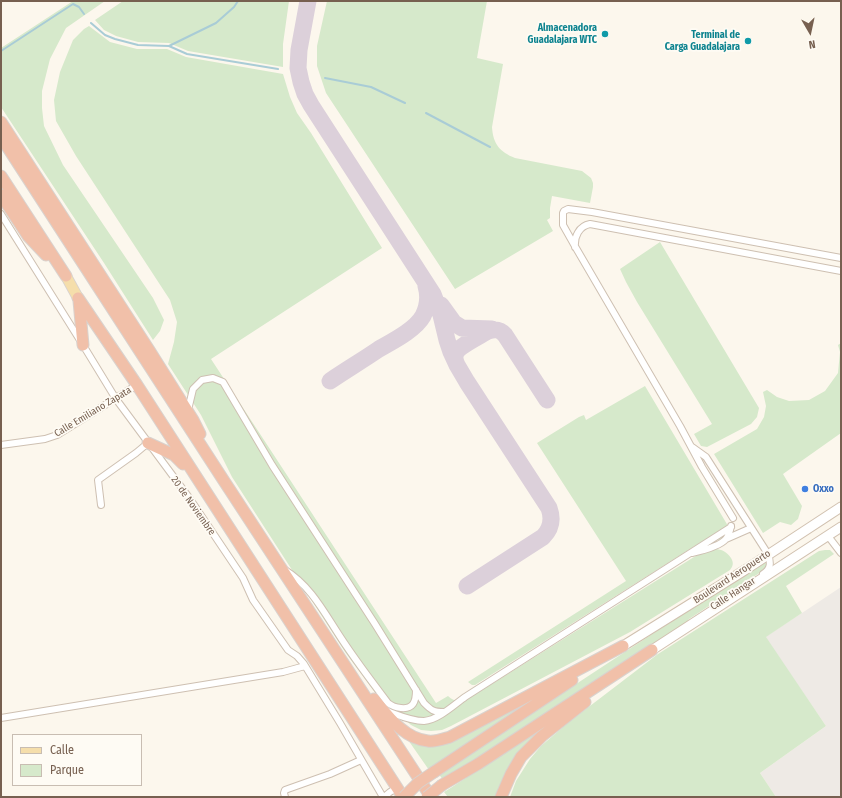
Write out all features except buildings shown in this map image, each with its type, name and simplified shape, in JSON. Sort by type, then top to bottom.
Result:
[{"type":"highway","points":[[1,122],[188,410],[224,481]]},
{"type":"highway","points":[[1,137],[431,797]]},
{"type":"highway","points":[[1,176],[66,276]]},
{"type":"highway","points":[[1,196],[28,236],[66,276]]},
{"type":"highway","points":[[78,298],[84,345]]},
{"type":"highway","points":[[78,298],[137,385],[402,794],[623,646]]},
{"type":"highway","points":[[148,443],[174,455],[198,480]]},
{"type":"highway","points":[[339,657],[397,725],[406,733],[418,739],[428,741],[450,737],[623,646]]},
{"type":"highway","points":[[427,797],[442,785],[478,764],[652,650]]},
{"type":"highway","points":[[501,797],[511,774],[521,757],[542,736],[652,650]]},
{"type":"main road","points":[[66,276],[78,298]]},
{"type":"street","points":[[733,518],[702,467],[563,225],[563,213],[568,209],[592,212],[841,258]]},
{"type":"street","name":"20 de Noviembre","points":[[1,214],[84,345],[116,399],[190,499],[243,578],[253,600],[288,650],[297,656],[305,666],[384,797]]},
{"type":"street","points":[[576,248],[575,242],[579,230],[590,224],[841,271]]},
{"type":"street","points":[[188,410],[193,389],[202,380],[213,378],[223,382],[272,465],[424,703],[436,712],[444,712]]},
{"type":"street","name":"Calle Emiliano Zapata","points":[[1,445],[57,436],[137,385]]},
{"type":"street","points":[[101,505],[98,480],[148,443]]},
{"type":"street","points":[[691,446],[706,457],[768,554]]},
{"type":"street","points":[[726,539],[738,507]]},
{"type":"street","name":"Boulevard Aeropuerto","points":[[623,646],[841,507]]},
{"type":"street","points":[[383,710],[410,719],[425,721],[437,716],[465,696],[731,527]]},
{"type":"street","name":"Boulevard Aeropuerto","points":[[652,650],[841,527]]},
{"type":"street","points":[[687,555],[715,546],[726,539],[751,528]]},
{"type":"street","points":[[828,536],[841,553]]},
{"type":"street","name":"Calle Hangar","points":[[686,627],[693,620],[768,571],[770,565],[768,554]]},
{"type":"street","points":[[280,567],[295,576],[305,586],[361,668],[388,703],[398,708],[407,708],[412,705],[416,699],[416,690]]},
{"type":"street","points":[[1,718],[283,672],[305,666]]},
{"type":"street","points":[[285,797],[285,790],[330,774],[361,760]]},
{"type":"street","points":[[384,797],[390,792],[402,794]]},
{"type":"shaded area","points":[[841,587],[841,797],[776,797],[760,773],[826,726],[765,637]]},
{"type":"green space","points":[[73,1],[105,1],[66,28],[50,59],[42,91],[44,126],[63,165],[153,298],[164,320],[160,331],[153,340],[1,107],[1,48]]},
{"type":"green space","points":[[123,1],[289,1],[283,44],[283,67],[188,51],[169,43],[138,42],[116,36],[104,30],[95,20]]},
{"type":"green space","points":[[327,1],[487,1],[477,58],[503,64],[492,127],[494,138],[498,147],[505,153],[515,158],[582,171],[591,178],[593,183],[590,203],[552,196],[550,218],[547,220],[553,231],[455,289],[326,93],[317,66],[317,46]]},
{"type":"green space","points":[[89,26],[110,42],[137,49],[167,49],[186,57],[283,74],[297,113],[382,248],[211,359],[436,703],[448,696],[457,701],[468,699],[703,552],[715,549],[726,553],[733,561],[730,570],[630,632],[451,726],[442,730],[431,731],[421,730],[411,725],[376,694],[345,652],[232,477],[201,415],[168,364],[174,342],[177,322],[170,300],[76,156],[56,121],[54,100],[60,72],[73,40]]},
{"type":"green space","points":[[660,242],[759,408],[757,417],[751,424],[707,447],[701,446],[694,434],[712,424],[637,302],[620,269]]},
{"type":"green space","points":[[841,343],[841,433],[783,474],[802,506],[798,519],[791,525],[780,522],[763,533],[714,454],[757,429],[764,417],[766,406],[763,392],[767,390],[777,397],[789,401],[809,400],[825,391],[838,373],[840,352],[838,345]]},
{"type":"green space","points":[[645,386],[731,531],[720,540],[706,540],[701,542],[475,685],[472,685],[468,682],[626,581],[537,443],[579,417],[584,415],[586,420]]},
{"type":"green space","points":[[830,550],[834,554],[786,586],[802,613],[766,637],[826,726],[760,773],[776,797],[510,797],[516,781],[530,759],[541,746],[569,722],[658,654],[819,551]]},
{"type":"green space","points":[[765,560],[766,567],[764,570],[689,619],[684,627],[444,782],[439,774]]},
{"type":"green space","points":[[572,678],[429,770],[406,737],[427,745]]},
{"type":"green space","points":[[556,719],[497,797],[448,797],[444,792],[449,789]]},
{"type":"waterway","points":[[169,46],[216,23],[234,7],[238,1]]},
{"type":"waterway","points":[[1,51],[73,4],[79,7],[84,14]]},
{"type":"waterway","points":[[91,23],[105,35],[138,45],[169,46],[187,54],[278,69]]},
{"type":"waterway","points":[[325,78],[371,87],[405,103]]},
{"type":"waterway","points":[[426,113],[490,147]]},
{"type":"taxiway","points":[[308,1],[299,50],[298,68],[305,94],[433,294],[441,315],[451,352],[457,365],[549,508],[551,520],[546,534],[543,537],[467,586]]},
{"type":"taxiway","points":[[330,381],[415,326],[423,316],[427,305],[428,294],[426,286]]},
{"type":"taxiway","points":[[441,305],[454,323],[462,328],[492,329]]},
{"type":"taxiway","points":[[457,365],[455,354],[461,347],[488,331],[499,331],[505,335],[547,400]]},
{"type":"place","name":"Almacenadora Guadalajara WTC","points":[[605,34]]},
{"type":"place","name":"Terminal de Carga Guadalajara","points":[[748,41]]},
{"type":"place","name":"Oxxo","points":[[805,489]]}]
